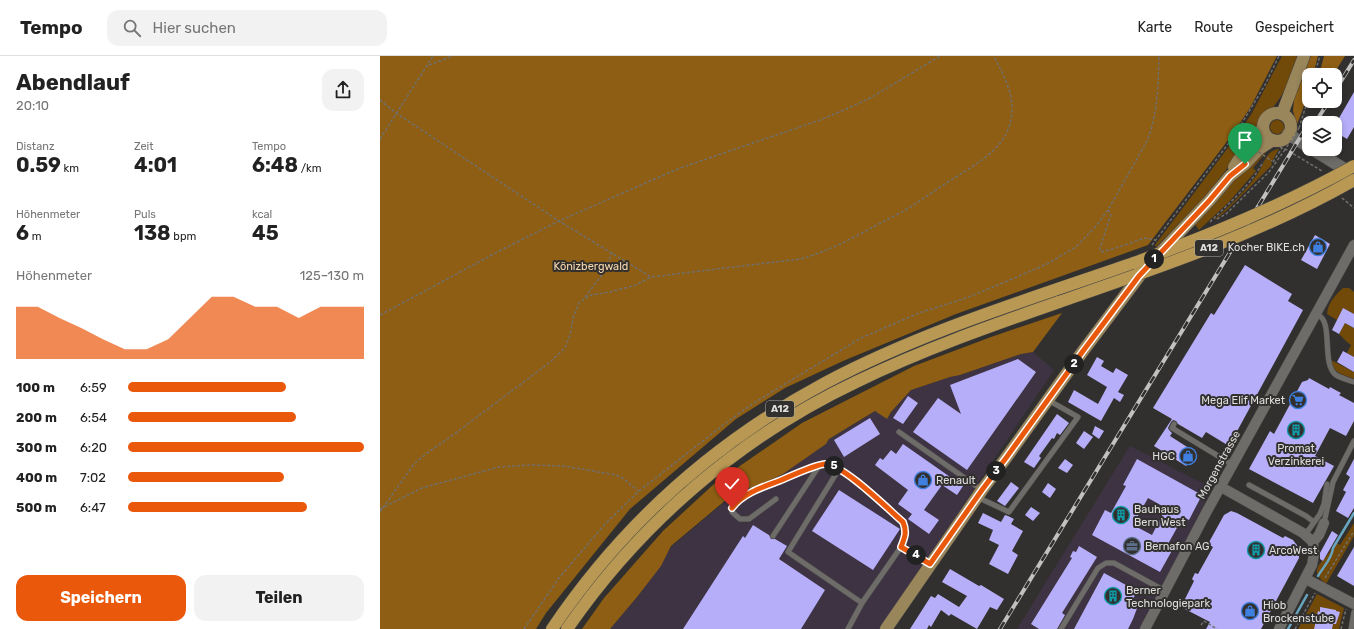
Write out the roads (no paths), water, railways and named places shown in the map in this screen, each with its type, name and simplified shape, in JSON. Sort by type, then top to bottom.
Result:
[{"type":"highway","name":"A12","points":[[552,629],[576,595],[621,540],[655,506],[709,459],[766,417],[820,386],[873,360],[961,324],[1164,252],[1245,220],[1293,198],[1354,166]]},
{"type":"highway","name":"A12","points":[[567,629],[630,549],[698,483],[754,441],[812,405],[878,371],[958,338],[1138,275],[1236,238],[1299,209],[1354,180]]},
{"type":"main road","points":[[1282,114],[1304,56]]},
{"type":"main road","points":[[1230,176],[1238,160],[1263,128],[1265,120],[1269,116],[1276,113],[1282,114],[1286,117],[1290,127],[1302,140]]},
{"type":"main road","points":[[1263,128],[1266,135],[1278,145]]},
{"type":"main road","points":[[886,629],[979,494],[1091,339],[1139,276],[1209,201],[1230,176],[1245,164],[1259,149],[1278,145],[1281,140],[1294,131]]},
{"type":"main road","points":[[1323,156],[1354,175]]},
{"type":"street","name":"Morgenstrasse","points":[[1145,629],[1315,313],[1354,245]]},
{"type":"street","points":[[1221,487],[1305,535],[1313,542]]},
{"type":"street","points":[[1279,629],[1312,565],[1314,558],[1313,542],[1319,535],[1319,522]]},
{"type":"street","points":[[1306,579],[1351,602]]},
{"type":"lane","points":[[1315,313],[1322,318],[1325,327],[1329,358],[1333,371],[1336,374],[1354,382]]},
{"type":"lane","points":[[899,432],[979,494],[1009,512],[1078,417],[1048,400]]},
{"type":"lane","points":[[1174,424],[1172,428],[1233,465]]},
{"type":"lane","points":[[1305,535],[1319,522],[1333,482],[1354,441]]},
{"type":"lane","points":[[776,499],[749,519],[740,518],[732,512],[732,508],[738,501],[746,496],[820,465],[830,464],[840,469],[858,483],[903,522],[906,531],[901,547],[862,602],[848,629]]},
{"type":"lane","points":[[773,536],[820,465]]},
{"type":"lane","points":[[840,469],[788,552],[862,602]]},
{"type":"lane","points":[[1319,522],[1327,484]]},
{"type":"lane","points":[[1249,485],[1319,522]]},
{"type":"lane","points":[[901,547],[930,564]]},
{"type":"lane","points":[[1061,629],[1098,568],[1106,563],[1114,563],[1165,591]]},
{"type":"lane","points":[[1351,629],[1354,612]]},
{"type":"waterway","points":[[1318,576],[1354,513]]},
{"type":"waterway","points":[[1288,629],[1307,595]]},
{"type":"railway","points":[[1342,80],[1354,60]]},
{"type":"railway","points":[[1319,116],[1325,108]]},
{"type":"railway","points":[[1000,629],[1302,134]]},
{"type":"place","name":"Kocher BIKE.ch","points":[[1318,247]]},
{"type":"place","name":"Mega Elif Market","points":[[1298,400]]},
{"type":"place","name":"Promat Verzinkerei","points":[[1296,430]]},
{"type":"place","name":"HGC","points":[[1188,456]]},
{"type":"place","name":"Renault","points":[[923,480]]},
{"type":"place","name":"Bauhaus Bern West","points":[[1121,515]]},
{"type":"place","name":"Bernafon AG","points":[[1132,546]]},
{"type":"place","name":"ArcoWest","points":[[1256,550]]},
{"type":"place","name":"Berner Technologiepark","points":[[1113,596]]},
{"type":"place","name":"Hiob Brockenstube","points":[[1250,611]]},
{"type":"park label","name":"Könizbergwald","points":[[591,266]]}]
